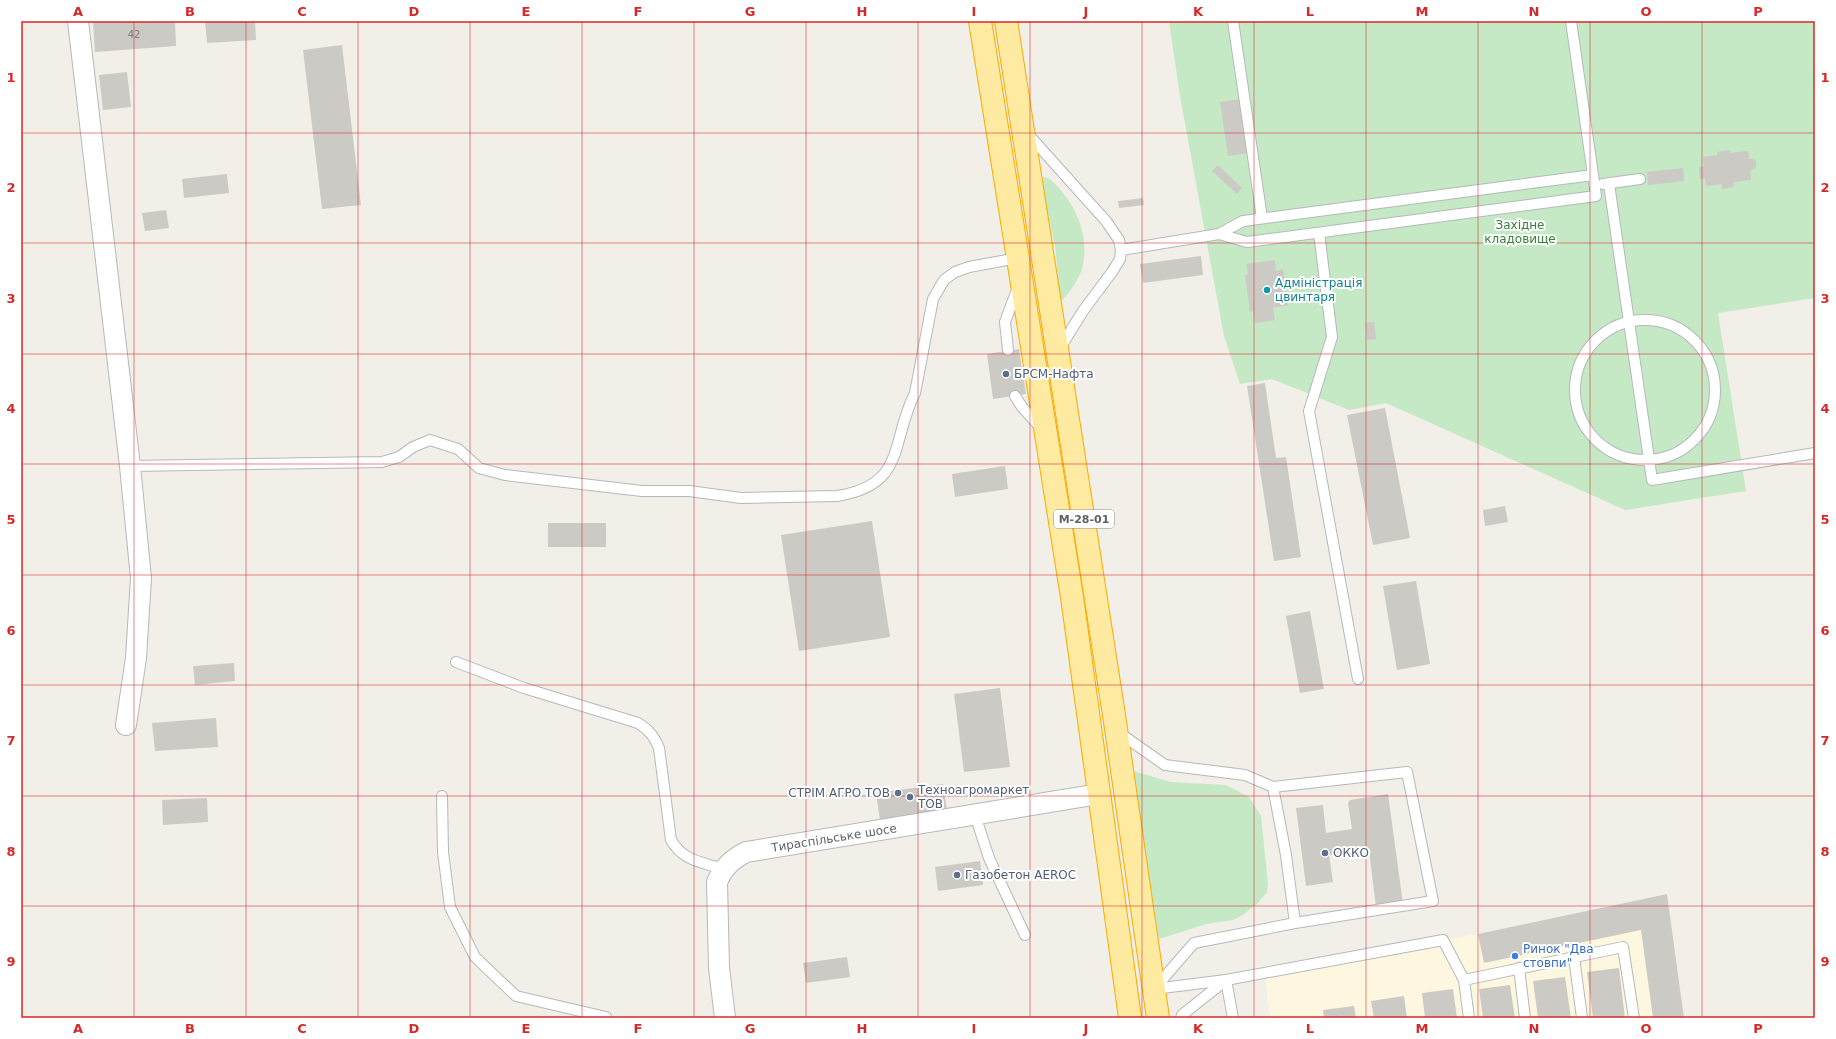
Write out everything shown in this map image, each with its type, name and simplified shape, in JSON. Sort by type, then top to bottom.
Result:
[{"type":"highway","name":"М-28-01","points":[[980,21],[1072,597],[1130,1018]]},
{"type":"highway","name":"М-28-01","points":[[1006,21],[1116,731],[1158,1018]]},
{"type":"street","points":[[78,21],[130,466],[141,578],[136,658],[126,725]]},
{"type":"street","name":"Тираспільське шосе","points":[[723,869],[733,858],[746,852],[1099,794]]},
{"type":"street","points":[[723,869],[717,882],[719,968],[725,1018]]},
{"type":"lane","points":[[1233,21],[1262,218]]},
{"type":"lane","points":[[1219,234],[1247,242],[1596,196],[1571,21]]},
{"type":"lane","points":[[1023,128],[1106,221],[1119,240],[1121,250],[1120,259],[1112,272],[1083,311],[1058,351]]},
{"type":"lane","points":[[1121,250],[1219,234],[1243,221],[1262,218],[1594,180],[1609,184],[1640,179]]},
{"type":"lane","points":[[1609,184],[1652,480],[1815,453]]},
{"type":"lane","points":[[1319,233],[1332,337],[1309,411],[1358,679]]},
{"type":"lane","points":[[130,466],[382,462],[399,457],[413,447],[430,440],[458,450],[479,468],[505,475],[642,491],[690,491],[741,498],[837,496],[850,494],[874,484],[883,476],[892,463],[909,404],[915,393],[933,299],[944,280],[955,272],[969,267],[1020,268],[1005,322],[1008,350]]},
{"type":"lane","points":[[1653,320],[1676,326],[1695,340],[1709,358],[1716,381],[1715,404],[1707,426],[1692,444],[1672,456],[1650,461],[1626,459],[1605,449],[1588,433],[1578,412],[1574,389],[1579,366],[1590,345],[1608,330],[1630,321],[1653,320]]},
{"type":"lane","points":[[1016,396],[1022,407],[1046,434]]},
{"type":"lane","points":[[456,662],[524,688],[638,723],[647,729],[655,738],[659,748],[671,840],[676,849],[684,856],[723,869]]},
{"type":"lane","points":[[1116,731],[1165,765],[1245,775],[1274,787],[1407,772],[1433,901],[1295,923],[1194,943],[1154,989]]},
{"type":"lane","points":[[1274,787],[1286,855],[1295,923]]},
{"type":"lane","points":[[442,796],[443,852],[450,908],[475,957],[516,996],[606,1017]]},
{"type":"lane","points":[[976,815],[989,858],[1025,935]]},
{"type":"lane","points":[[1154,989],[1226,980],[1443,940],[1464,980],[1470,1018]]},
{"type":"lane","points":[[1464,980],[1623,947],[1634,1018]]},
{"type":"lane","points":[[1574,957],[1582,1018]]},
{"type":"lane","points":[[1519,968],[1525,1018]]},
{"type":"lane","points":[[1181,1018],[1182,1015],[1226,980]]},
{"type":"lane","points":[[1226,980],[1233,1018]]},
{"type":"shaded area","name":"Ринок \"Два стовпи\"","points":[[1667,894],[1684,1018],[1270,1018],[1264,971],[1478,934]]},
{"type":"green space","name":"Західне кладовище","points":[[1169,21],[1815,21],[1815,298],[1718,313],[1746,491],[1625,510],[1386,403],[1349,410],[1272,379],[1240,384],[1224,336],[1180,96]]},
{"type":"green space","points":[[1043,177],[1052,181],[1070,202],[1079,222],[1084,243],[1082,270],[1074,285],[1061,302],[1059,297],[1056,252],[1041,181]]},
{"type":"green space","points":[[1133,771],[1171,782],[1226,785],[1249,797],[1261,816],[1268,885],[1267,892],[1257,904],[1233,920],[1206,924],[1159,939]]},
{"type":"building","points":[[93,21],[175,21],[176,46],[95,52]]},
{"type":"building","points":[[205,21],[255,21],[256,40],[207,43]]},
{"type":"building","points":[[342,45],[361,205],[322,209],[303,50]]},
{"type":"building","points":[[127,72],[131,107],[103,110],[99,75]]},
{"type":"building","points":[[1240,99],[1248,153],[1228,156],[1220,102]]},
{"type":"building","points":[[1730,150],[1730,153],[1748,151],[1749,159],[1756,161],[1756,167],[1750,171],[1751,180],[1734,182],[1734,187],[1722,189],[1722,184],[1706,186],[1705,178],[1700,179],[1699,167],[1704,166],[1703,157],[1717,155],[1717,152]]},
{"type":"building","points":[[1218,165],[1242,188],[1237,194],[1212,171]]},
{"type":"building","points":[[1683,168],[1684,181],[1648,185],[1647,172]]},
{"type":"building","points":[[227,174],[229,193],[184,198],[182,179]]},
{"type":"building","points":[[1143,198],[1144,205],[1119,208],[1118,201]]},
{"type":"building","points":[[166,210],[169,228],[145,231],[142,213]]},
{"type":"building","points":[[1201,256],[1203,275],[1143,283],[1140,264]]},
{"type":"building","name":"Адміністрація цвинтаря","points":[[1275,260],[1276,271],[1283,269],[1288,305],[1273,308],[1275,320],[1255,323],[1253,311],[1250,312],[1245,275],[1248,274],[1246,264]]},
{"type":"building","points":[[1374,322],[1376,339],[1367,340],[1365,323]]},
{"type":"building","name":"БРСМ-Нафта","points":[[1019,349],[1026,394],[993,399],[987,354]]},
{"type":"building","points":[[1265,383],[1276,458],[1286,457],[1301,557],[1274,561],[1247,386]]},
{"type":"building","points":[[1385,408],[1410,538],[1373,545],[1347,415]]},
{"type":"building","points":[[1005,466],[1008,489],[955,497],[952,474]]},
{"type":"building","points":[[1505,506],[1508,522],[1485,526],[1483,510]]},
{"type":"building","points":[[872,521],[890,637],[799,651],[781,535]]},
{"type":"building","points":[[548,523],[606,523],[606,547],[548,547]]},
{"type":"building","points":[[1416,581],[1430,664],[1397,670],[1383,586]]},
{"type":"building","points":[[1310,611],[1324,689],[1300,693],[1286,616]]},
{"type":"building","points":[[234,663],[235,681],[195,685],[193,666]]},
{"type":"building","points":[[1000,688],[1010,767],[964,772],[954,694]]},
{"type":"building","points":[[216,718],[218,747],[155,751],[152,723]]},
{"type":"building","points":[[943,784],[947,810],[880,820],[876,793]]},
{"type":"building","name":"ОККО","points":[[1388,794],[1403,904],[1376,907],[1369,850],[1329,855],[1333,882],[1306,886],[1296,808],[1323,805],[1326,833],[1352,829],[1348,803],[1350,800]]},
{"type":"building","points":[[207,798],[208,822],[163,825],[162,800]]},
{"type":"building","points":[[980,861],[983,885],[938,891],[935,867]]},
{"type":"building","points":[[1667,894],[1684,1018],[1653,1018],[1641,930],[1484,963],[1478,934]]},
{"type":"building","points":[[847,957],[850,977],[806,983],[803,963]]},
{"type":"building","points":[[1619,968],[1625,1018],[1593,1018],[1587,972]]},
{"type":"building","points":[[1565,977],[1571,1018],[1538,1018],[1533,981]]},
{"type":"building","points":[[1510,985],[1515,1018],[1483,1018],[1479,989]]},
{"type":"building","points":[[1453,989],[1457,1018],[1425,1018],[1422,993]]},
{"type":"building","points":[[1404,996],[1407,1018],[1374,1018],[1371,1001]]},
{"type":"building","points":[[1354,1006],[1356,1018],[1324,1018],[1323,1010]]},
{"type":"place","name":"Адміністрація цвинтаря","points":[[1267,290]]},
{"type":"place","name":"БРСМ-Нафта","points":[[1006,374]]},
{"type":"place","name":"СТРІМ АГРО ТОВ","points":[[898,793]]},
{"type":"place","name":"Техноагромаркет ТОВ","points":[[910,797]]},
{"type":"place","name":"ОККО","points":[[1325,853]]},
{"type":"place","name":"Газобетон AEROC","points":[[957,875]]},
{"type":"place","name":"Ринок \"Два стовпи\"","points":[[1515,956]]}]
